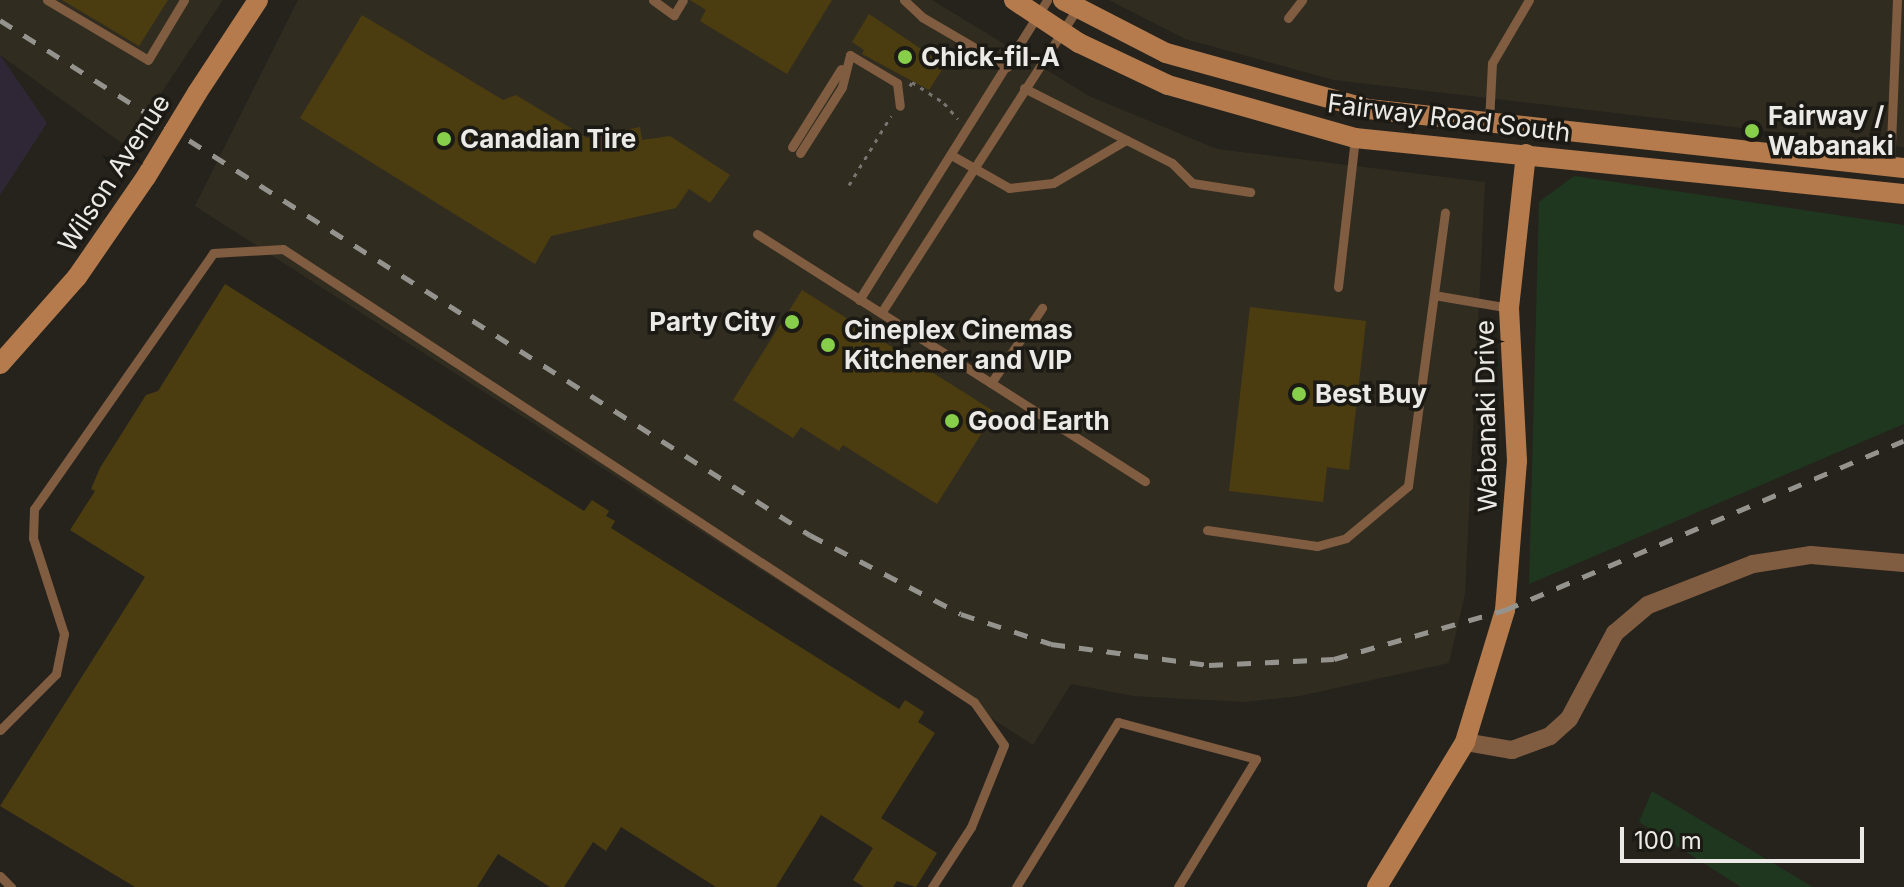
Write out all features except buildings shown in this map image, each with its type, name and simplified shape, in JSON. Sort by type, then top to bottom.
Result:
[{"type":"main road","name":"Wilson Avenue","points":[[0,364],[77,277],[146,177],[258,0]]},
{"type":"main road","name":"Fairway Road South","points":[[1014,0],[1042,8],[1061,31],[1117,64],[1168,85],[1355,138],[1904,194]]},
{"type":"main road","name":"Fairway Road South","points":[[1074,3],[1166,53],[1291,92],[1368,109],[1897,168]]},
{"type":"main road","name":"Wabanaki Drive","points":[[1377,887],[1465,742],[1505,610],[1514,533],[1517,461],[1509,308],[1526,154]]},
{"type":"street","points":[[1465,742],[1512,750],[1550,736],[1569,719],[1615,633],[1648,605],[1753,564],[1811,555],[1904,563]]},
{"type":"lane","points":[[47,0],[148,60],[184,0]]},
{"type":"lane","points":[[653,0],[674,15],[683,0]]},
{"type":"lane","points":[[904,0],[922,17],[1008,67]]},
{"type":"lane","points":[[1288,18],[1302,0]]},
{"type":"lane","points":[[1489,122],[1492,63],[1529,0]]},
{"type":"lane","points":[[1897,0],[1897,168]]},
{"type":"lane","points":[[881,313],[1061,31],[1074,3]]},
{"type":"lane","points":[[859,300],[953,156],[1042,8]]},
{"type":"lane","points":[[796,150],[842,87],[844,65],[855,55],[897,83],[900,103]]},
{"type":"lane","points":[[1024,88],[1172,163],[1192,183],[1250,192]]},
{"type":"lane","points":[[1338,287],[1355,138]]},
{"type":"lane","points":[[953,156],[1009,188],[1053,183],[1126,140]]},
{"type":"lane","points":[[1207,530],[1317,546],[1346,538],[1408,486],[1445,212]]},
{"type":"lane","points":[[757,234],[1145,481]]},
{"type":"lane","points":[[0,730],[56,674],[64,634],[33,538],[34,509],[213,253],[283,249],[974,702],[1004,745],[971,827],[932,887]]},
{"type":"lane","points":[[1434,295],[1509,308]]},
{"type":"lane","points":[[991,383],[1042,308]]},
{"type":"lane","points":[[1016,887],[1118,722],[1256,759],[1178,887]]},
{"type":"lane","points":[[0,876],[11,887]]},
{"type":"path","points":[[849,185],[912,82],[944,103],[960,121]]},
{"type":"shaded area","points":[[0,0],[223,0],[126,146],[0,55]]},
{"type":"shaded area","points":[[298,0],[932,0],[1089,96],[1217,149],[1485,182],[1465,594],[1449,663],[1300,696],[1244,702],[1133,696],[1071,684],[1033,745],[195,206]]},
{"type":"shaded area","points":[[1109,0],[1904,0],[1904,147],[1334,80],[1185,39]]},
{"type":"shaded area","points":[[0,55],[47,123],[0,195]]},
{"type":"green space","points":[[1574,176],[1904,225],[1904,424],[1529,584],[1539,202]]},
{"type":"green space","points":[[1652,791],[1813,887],[1741,887],[1639,822]]},
{"type":"railway","points":[[0,20],[810,535],[961,614],[1051,644],[1209,665],[1334,659],[1505,610],[1904,441]]},
{"type":"place","name":"Chick-fil-A","points":[[905,57]]},
{"type":"place","name":"Fairway / Wabanaki","points":[[1752,131]]},
{"type":"place","name":"Canadian Tire","points":[[444,139]]},
{"type":"place","name":"Party City","points":[[792,322]]},
{"type":"place","name":"Cineplex Cinemas Kitchener and VIP","points":[[828,345]]},
{"type":"place","name":"Best Buy","points":[[1299,394]]},
{"type":"place","name":"Good Earth","points":[[952,421]]}]
